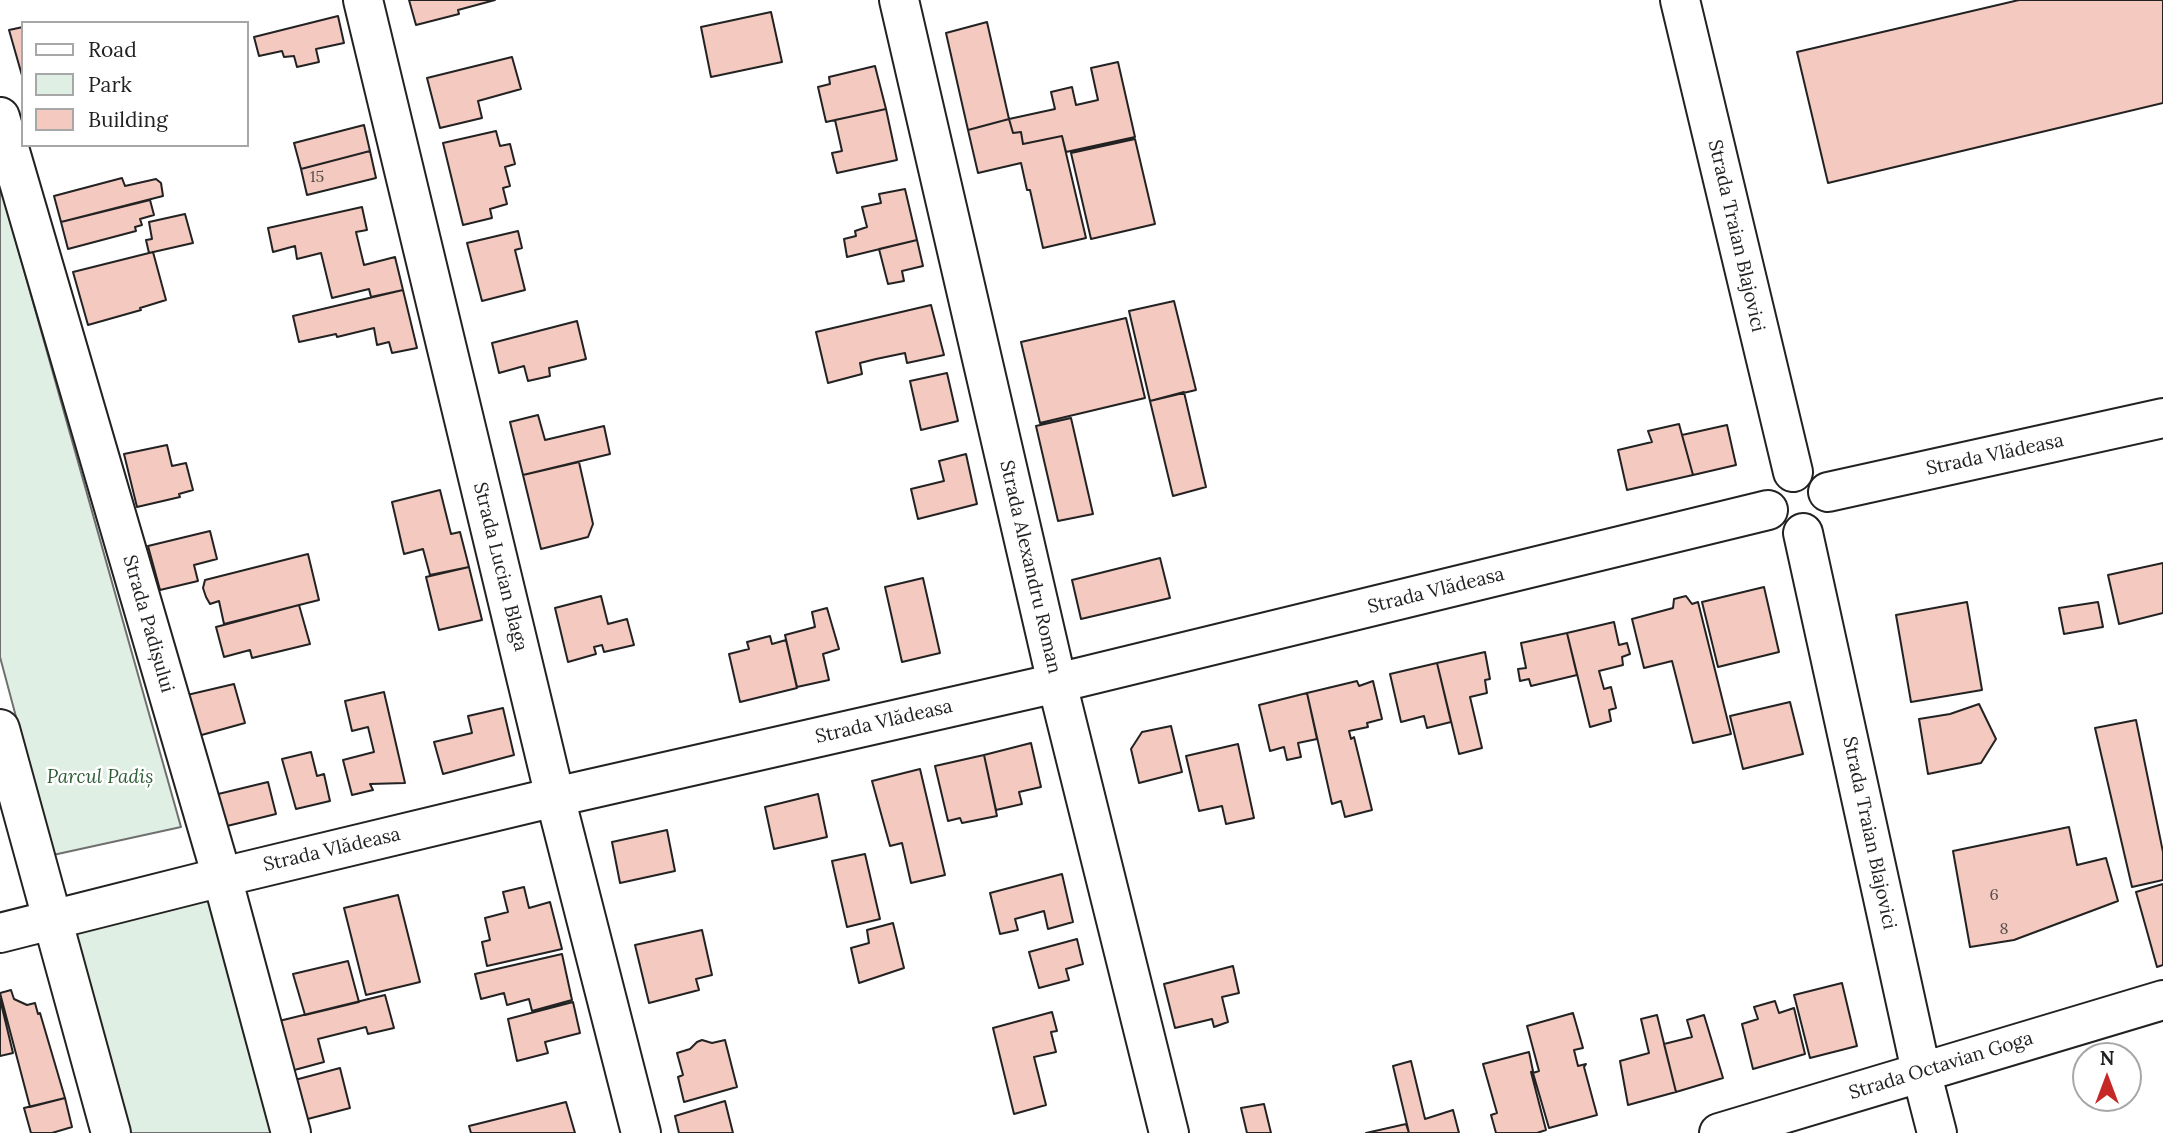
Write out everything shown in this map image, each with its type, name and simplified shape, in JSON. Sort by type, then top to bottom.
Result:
[{"type":"street","name":"Strada Lucian Blaga","points":[[363,0],[555,797],[641,1133]]},
{"type":"street","name":"Strada Alexandru Roman","points":[[899,0],[1057,683],[1169,1133]]},
{"type":"street","name":"Strada Traian Blajovici","points":[[1680,0],[1793,472]]},
{"type":"street","name":"Strada Padișului","points":[[0,117],[222,877],[291,1133]]},
{"type":"street","name":"Strada Vlădeasa","points":[[1828,492],[2163,418]]},
{"type":"street","points":[[1793,472],[1818,478],[1828,492],[1827,513],[1814,530],[1803,533],[1785,531],[1778,526],[1768,510],[1769,490],[1783,475],[1793,472]]},
{"type":"street","name":"Strada Vlădeasa","points":[[0,933],[555,797],[1057,683],[1768,510]]},
{"type":"street","name":"Strada Traian Blajovici","points":[[1803,533],[1921,1071],[1937,1133]]},
{"type":"street","points":[[0,729],[111,1133]]},
{"type":"street","name":"Strada Octavian Goga","points":[[1719,1133],[2163,1000]]},
{"type":"green space","name":"Parcul Padiș","points":[[0,185],[181,827],[53,855],[0,657]]},
{"type":"green space","points":[[222,877],[291,1133],[111,1133],[52,920]]},
{"type":"building","points":[[409,0],[495,0],[458,10],[459,14],[416,25]]},
{"type":"building","points":[[2019,0],[2163,0],[2163,103],[1828,183],[1797,52]]},
{"type":"building","points":[[771,12],[782,62],[711,77],[701,27]]},
{"type":"building","points":[[338,16],[344,43],[316,49],[319,62],[297,67],[294,56],[284,57],[282,51],[259,56],[254,37]]},
{"type":"building","points":[[987,22],[1009,119],[968,130],[946,33]]},
{"type":"building","points":[[21,27],[21,72],[9,30]]},
{"type":"building","points":[[512,57],[521,89],[478,101],[482,118],[440,128],[427,78]]},
{"type":"building","points":[[1118,62],[1135,137],[1066,152],[1062,136],[1023,144],[1021,132],[1013,133],[1009,119],[1055,109],[1051,92],[1072,87],[1076,105],[1098,100],[1091,68]]},
{"type":"building","points":[[875,66],[886,109],[826,122],[818,87],[830,84],[829,77]]},
{"type":"building","points":[[886,109],[897,160],[837,173],[832,153],[842,151],[835,120]]},
{"type":"building","points":[[1009,119],[1013,133],[1021,132],[1023,144],[1062,136],[1086,238],[1043,248],[1021,163],[978,173],[968,130]]},
{"type":"building","points":[[364,125],[370,151],[301,169],[294,143]]},
{"type":"building","points":[[496,131],[500,146],[510,144],[515,164],[505,167],[510,186],[503,188],[507,204],[490,209],[492,218],[463,225],[443,143]]},
{"type":"building","points":[[1135,139],[1155,224],[1091,239],[1071,153]]},
{"type":"building","points":[[370,151],[376,178],[307,195],[301,169]]},
{"type":"building","points":[[122,178],[125,186],[156,179],[161,183],[163,196],[61,222],[54,196]]},
{"type":"building","points":[[905,189],[917,240],[847,257],[844,239],[856,236],[855,231],[867,227],[862,207],[881,203],[879,194]]},
{"type":"building","points":[[150,200],[154,215],[140,219],[142,225],[135,227],[136,231],[68,249],[61,222]]},
{"type":"building","points":[[362,207],[367,230],[356,232],[364,265],[395,257],[403,290],[371,297],[369,289],[332,298],[321,253],[297,259],[295,246],[273,252],[268,228]]},
{"type":"building","points":[[185,214],[193,243],[149,253],[146,240],[152,239],[149,222]]},
{"type":"building","points":[[518,231],[522,248],[515,250],[525,290],[482,301],[467,243]]},
{"type":"building","points":[[917,240],[923,266],[902,271],[904,281],[888,284],[879,249]]},
{"type":"building","points":[[153,252],[166,300],[88,325],[73,272]]},
{"type":"building","points":[[403,290],[417,348],[392,353],[389,342],[377,345],[374,328],[299,342],[293,316]]},
{"type":"building","points":[[1174,301],[1196,390],[1150,401],[1129,311]]},
{"type":"building","points":[[931,305],[944,355],[907,363],[905,353],[876,359],[860,363],[862,374],[828,383],[816,332]]},
{"type":"building","points":[[1126,318],[1145,398],[1040,423],[1021,342]]},
{"type":"building","points":[[577,321],[586,359],[549,368],[550,376],[528,381],[524,366],[499,373],[492,343]]},
{"type":"building","points":[[947,373],[958,421],[921,430],[910,381]]},
{"type":"building","points":[[1184,392],[1206,487],[1173,496],[1150,401]]},
{"type":"building","points":[[538,415],[545,440],[604,426],[610,454],[523,475],[510,422]]},
{"type":"building","points":[[1071,418],[1093,514],[1058,521],[1036,426]]},
{"type":"building","points":[[1679,424],[1693,475],[1627,490],[1618,450],[1652,442],[1648,431]]},
{"type":"building","points":[[1727,425],[1736,465],[1693,475],[1682,435]]},
{"type":"building","points":[[167,445],[172,466],[186,463],[193,490],[179,494],[180,497],[137,507],[124,454]]},
{"type":"building","points":[[966,454],[977,504],[918,519],[911,489],[944,481],[939,461]]},
{"type":"building","points":[[579,462],[593,524],[588,537],[541,549],[523,475]]},
{"type":"building","points":[[440,490],[451,534],[460,532],[469,567],[430,575],[423,549],[404,554],[392,502]]},
{"type":"building","points":[[210,531],[217,559],[194,565],[198,581],[160,590],[148,546]]},
{"type":"building","points":[[308,554],[319,600],[224,624],[219,601],[210,604],[206,597],[203,588],[205,580]]},
{"type":"building","points":[[1160,558],[1170,598],[1081,619],[1072,580]]},
{"type":"building","points":[[2163,563],[2163,613],[2119,624],[2108,575]]},
{"type":"building","points":[[469,567],[482,620],[439,630],[426,577]]},
{"type":"building","points":[[923,578],[940,653],[902,662],[885,587]]},
{"type":"building","points":[[1764,587],[1779,652],[1718,667],[1702,602]]},
{"type":"building","points":[[601,596],[608,624],[627,619],[634,645],[604,652],[602,645],[594,647],[596,654],[568,662],[555,608]]},
{"type":"building","points":[[1686,596],[1692,604],[1698,602],[1731,734],[1693,743],[1672,661],[1644,668],[1632,619],[1673,608],[1674,599]]},
{"type":"building","points":[[1967,602],[1982,690],[1911,702],[1896,615]]},
{"type":"building","points":[[2098,602],[2103,627],[2064,634],[2059,608]]},
{"type":"building","points":[[299,605],[310,644],[252,658],[250,650],[224,657],[216,627]]},
{"type":"building","points":[[827,608],[839,649],[823,654],[829,680],[797,687],[785,635],[815,627],[812,612]]},
{"type":"building","points":[[1614,622],[1619,645],[1627,643],[1630,654],[1622,657],[1623,665],[1599,671],[1604,689],[1611,687],[1616,708],[1609,710],[1611,721],[1590,727],[1567,633]]},
{"type":"building","points":[[1567,633],[1577,675],[1531,686],[1529,679],[1520,681],[1518,669],[1526,668],[1521,643]]},
{"type":"building","points":[[770,636],[772,644],[786,640],[797,688],[740,702],[729,654],[749,649],[747,642]]},
{"type":"building","points":[[1485,652],[1490,679],[1485,680],[1487,693],[1470,697],[1482,748],[1459,754],[1437,663]]},
{"type":"building","points":[[1437,663],[1451,722],[1427,728],[1424,716],[1401,722],[1390,674]]},
{"type":"building","points":[[1357,681],[1359,686],[1373,681],[1382,719],[1367,723],[1368,727],[1349,731],[1351,739],[1354,737],[1372,810],[1345,817],[1341,801],[1332,804],[1307,693]]},
{"type":"building","points":[[234,684],[245,723],[198,736],[187,695]]},
{"type":"building","points":[[384,692],[405,783],[370,784],[373,790],[352,795],[343,760],[374,752],[368,727],[352,731],[345,701]]},
{"type":"building","points":[[1307,693],[1317,739],[1298,743],[1301,757],[1287,760],[1284,747],[1270,751],[1259,705]]},
{"type":"building","points":[[1790,702],[1803,754],[1743,769],[1730,716]]},
{"type":"building","points":[[1979,704],[1996,739],[1981,763],[1928,774],[1919,719],[1950,714]]},
{"type":"building","points":[[503,708],[514,755],[443,774],[434,742],[472,733],[468,716]]},
{"type":"building","points":[[2136,720],[2163,852],[2163,880],[2132,887],[2095,728]]},
{"type":"building","points":[[1171,726],[1182,772],[1139,783],[1131,749],[1142,732]]},
{"type":"building","points":[[1031,743],[1041,787],[1019,792],[1022,804],[996,810],[984,755]]},
{"type":"building","points":[[1238,744],[1254,818],[1226,824],[1222,806],[1199,811],[1186,756]]},
{"type":"building","points":[[311,752],[317,776],[324,774],[330,801],[296,809],[282,759]]},
{"type":"building","points":[[984,755],[997,816],[962,823],[960,818],[948,821],[935,766]]},
{"type":"building","points":[[920,769],[945,875],[911,883],[902,843],[890,846],[872,781]]},
{"type":"building","points":[[268,782],[276,814],[223,827],[214,795]]},
{"type":"building","points":[[818,794],[827,837],[774,849],[765,807]]},
{"type":"building","points":[[2069,827],[2077,865],[2106,858],[2118,901],[2014,940],[1970,947],[1953,851]]},
{"type":"building","points":[[667,830],[675,871],[620,883],[612,842]]},
{"type":"building","points":[[865,854],[880,919],[847,927],[832,861]]},
{"type":"building","points":[[1062,874],[1073,922],[1048,929],[1044,911],[1015,919],[1018,930],[1000,934],[990,893]]},
{"type":"building","points":[[2163,884],[2163,965],[2157,967],[2136,892]]},
{"type":"building","points":[[524,887],[529,908],[550,902],[562,949],[487,966],[482,942],[490,940],[485,918],[508,912],[503,892]]},
{"type":"building","points":[[398,895],[420,982],[366,995],[344,908]]},
{"type":"building","points":[[893,923],[904,968],[859,983],[851,948],[869,943],[867,930]]},
{"type":"building","points":[[702,930],[712,975],[696,979],[699,990],[649,1003],[635,945]]},
{"type":"building","points":[[1077,939],[1083,964],[1066,969],[1069,980],[1039,988],[1029,952]]},
{"type":"building","points":[[562,954],[572,1000],[532,1011],[529,999],[507,1005],[504,993],[481,999],[475,974]]},
{"type":"building","points":[[348,961],[359,1002],[305,1015],[293,974]]},
{"type":"building","points":[[1233,966],[1239,993],[1222,997],[1228,1022],[1214,1027],[1212,1019],[1175,1028],[1164,984]]},
{"type":"building","points":[[1842,983],[1857,1046],[1810,1058],[1794,995]]},
{"type":"building","points":[[11,990],[14,999],[27,1005],[35,1003],[38,1014],[40,1013],[65,1098],[30,1107],[0,993]]},
{"type":"building","points":[[385,995],[394,1028],[368,1034],[366,1027],[318,1039],[324,1062],[287,1072],[275,1022]]},
{"type":"building","points":[[0,999],[13,1053],[0,1056]]},
{"type":"building","points":[[1775,1001],[1779,1013],[1794,1008],[1805,1054],[1753,1069],[1742,1024],[1758,1019],[1754,1007]]},
{"type":"building","points":[[573,1002],[580,1033],[545,1042],[548,1053],[517,1061],[508,1019]]},
{"type":"building","points":[[1052,1012],[1057,1031],[1051,1032],[1056,1052],[1034,1057],[1046,1105],[1014,1114],[993,1028]]},
{"type":"building","points":[[1573,1013],[1583,1048],[1574,1050],[1578,1066],[1586,1064],[1584,1067],[1597,1115],[1549,1128],[1533,1073],[1539,1071],[1527,1026]]},
{"type":"building","points":[[1657,1015],[1676,1092],[1628,1105],[1620,1061],[1649,1053],[1641,1019]]},
{"type":"building","points":[[1704,1015],[1723,1078],[1676,1092],[1664,1044],[1692,1037],[1687,1020]]},
{"type":"building","points":[[702,1040],[712,1043],[725,1040],[737,1087],[684,1102],[678,1077],[683,1075],[677,1053],[690,1049]]},
{"type":"building","points":[[1529,1052],[1531,1072],[1546,1130],[1537,1133],[1496,1133],[1491,1115],[1497,1113],[1483,1064]]},
{"type":"building","points":[[1411,1061],[1425,1119],[1453,1110],[1459,1133],[1409,1133],[1393,1066]]},
{"type":"building","points":[[340,1068],[350,1108],[300,1121],[291,1081]]},
{"type":"building","points":[[65,1098],[72,1127],[52,1133],[31,1133],[24,1108]]},
{"type":"building","points":[[725,1101],[733,1133],[679,1133],[675,1116]]},
{"type":"building","points":[[566,1102],[575,1133],[471,1133],[469,1126]]},
{"type":"building","points":[[1264,1104],[1271,1133],[1247,1133],[1241,1108]]},
{"type":"building","points":[[1406,1124],[1409,1133],[1366,1133]]}]
